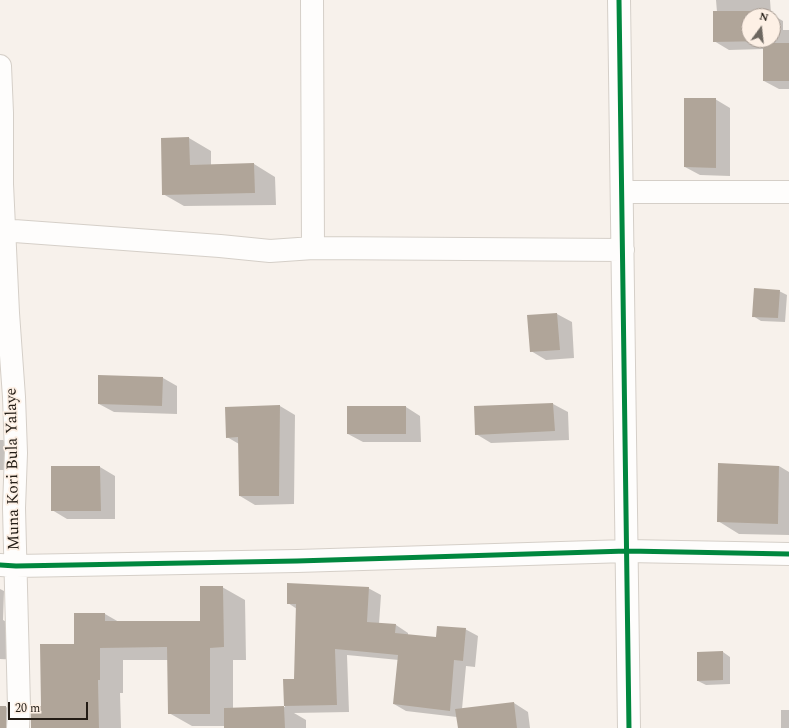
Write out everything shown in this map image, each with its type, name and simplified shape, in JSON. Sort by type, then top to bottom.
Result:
[{"type":"street","points":[[312,0],[313,248]]},
{"type":"street","points":[[619,0],[630,728]]},
{"type":"street","name":"Muna Kori Bula Yalaye","points":[[0,66],[2,113],[2,230],[14,397],[16,453],[14,508],[8,565],[18,728]]},
{"type":"street","points":[[622,192],[789,192]]},
{"type":"street","points":[[2,230],[270,251],[313,248],[623,250]]},
{"type":"street","points":[[8,565],[298,561],[627,550],[789,554]]},
{"type":"building","points":[[713,11],[741,11],[741,41],[713,42]]},
{"type":"building","points":[[781,43],[789,43],[789,81],[763,81],[763,48],[781,48]]},
{"type":"building","points":[[684,98],[716,98],[716,168],[684,167]]},
{"type":"building","points":[[189,137],[190,165],[254,163],[255,193],[162,195],[161,138]]},
{"type":"building","points":[[754,288],[780,290],[778,318],[752,317]]},
{"type":"building","points":[[557,313],[560,350],[530,352],[527,315]]},
{"type":"building","points":[[98,375],[163,377],[162,406],[98,404]]},
{"type":"building","points":[[553,403],[555,431],[475,435],[474,406]]},
{"type":"building","points":[[280,405],[279,496],[239,496],[238,437],[226,438],[225,407]]},
{"type":"building","points":[[347,406],[406,406],[406,434],[347,434]]},
{"type":"building","points":[[718,463],[779,466],[778,524],[717,522]]},
{"type":"building","points":[[51,466],[100,466],[101,511],[51,511]]},
{"type":"building","points":[[287,583],[369,587],[367,622],[396,624],[395,633],[436,637],[437,626],[466,628],[463,661],[454,660],[450,711],[393,704],[398,655],[335,649],[337,705],[284,706],[283,679],[294,679],[296,604],[287,604]]},
{"type":"building","points":[[200,586],[223,586],[224,647],[210,648],[210,714],[168,714],[167,647],[100,648],[100,680],[98,680],[99,728],[31,728],[31,707],[41,706],[40,644],[74,644],[74,613],[105,613],[105,621],[200,621]]},
{"type":"building","points":[[723,651],[723,680],[697,681],[697,652]]},
{"type":"building","points":[[514,702],[517,728],[458,728],[455,709]]},
{"type":"building","points":[[0,706],[6,706],[6,728],[0,728]]},
{"type":"building","points":[[284,706],[285,728],[224,728],[224,708]]},
{"type":"cycle path","points":[[619,0],[629,728]]},
{"type":"cycle path","points":[[0,565],[16,566],[297,561],[627,551],[789,554]]}]
